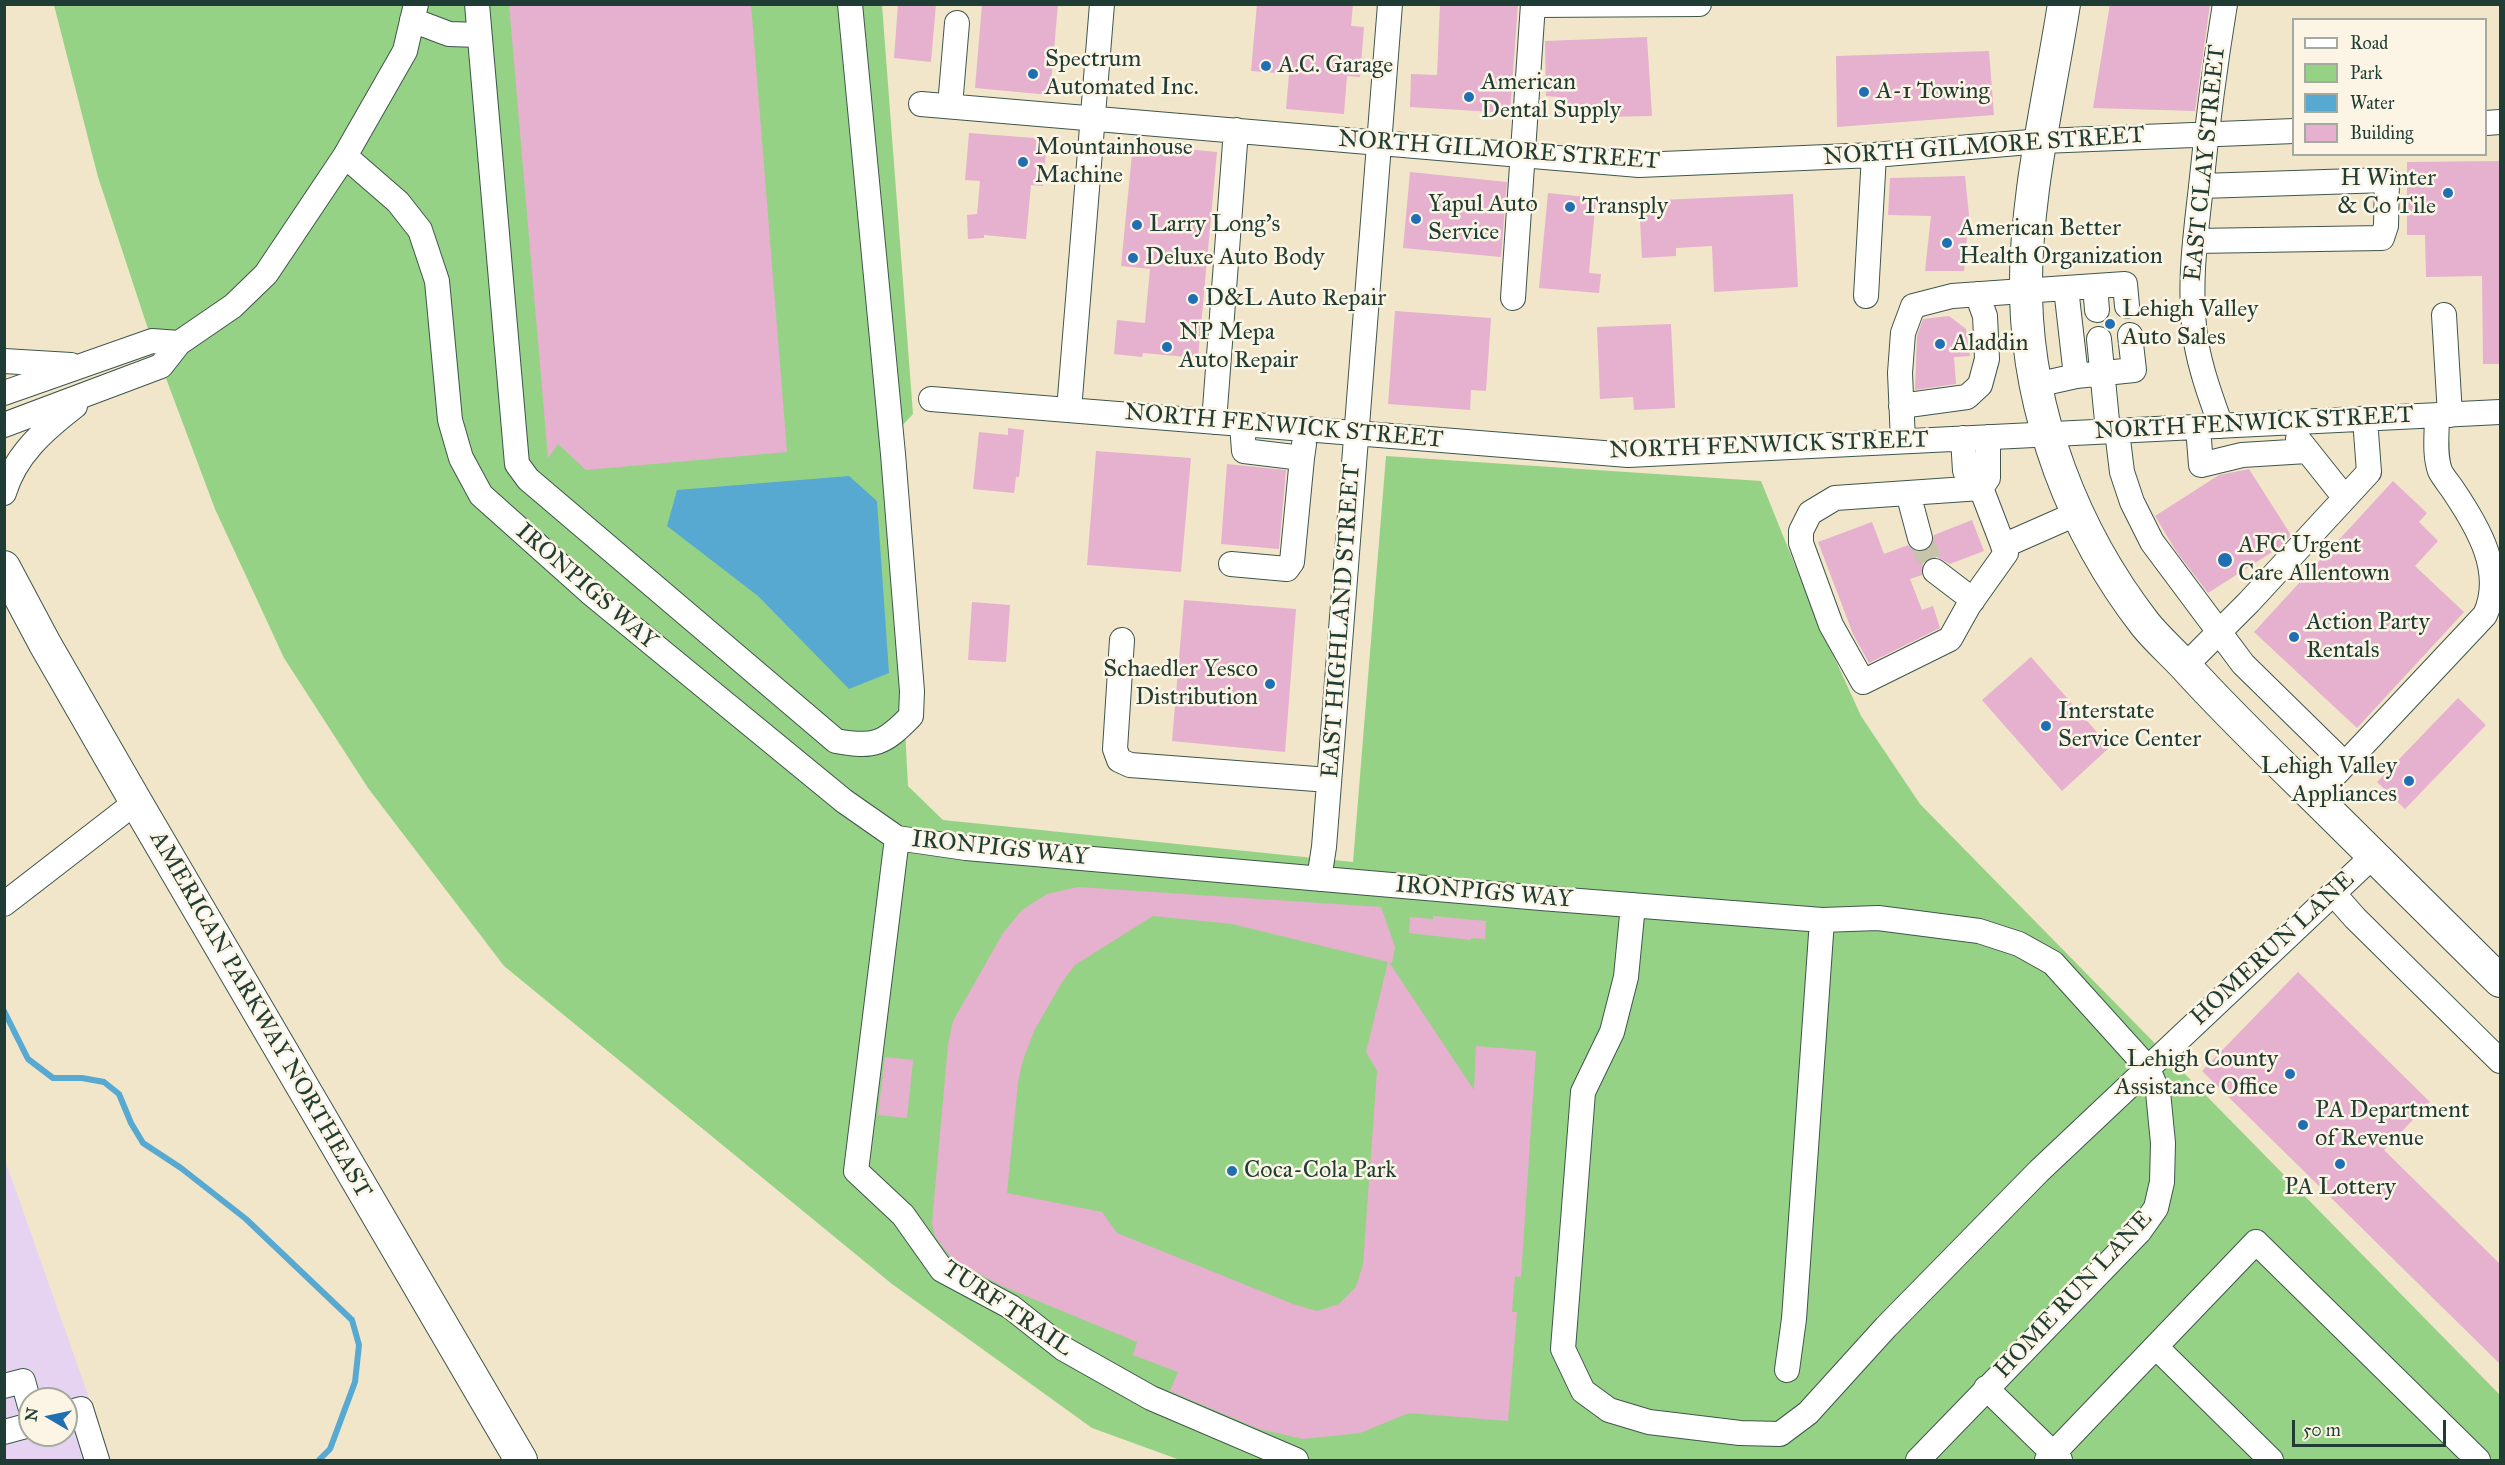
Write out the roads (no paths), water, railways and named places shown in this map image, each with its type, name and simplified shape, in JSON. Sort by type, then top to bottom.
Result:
[{"type":"main road","points":[[2057,7],[2028,240],[2027,289],[2030,351],[2047,434],[2078,513],[2093,543],[2147,626],[2314,797],[2500,981]]},
{"type":"main road","name":"AMERICAN PARKWAY NORTHEAST","points":[[5,566],[45,644],[136,802],[521,1461]]},
{"type":"street","points":[[477,4],[517,464],[528,479],[836,741],[863,746],[891,737],[910,716],[912,691],[892,442],[849,4]]},
{"type":"street","points":[[1069,410],[1102,4]]},
{"type":"street","name":"EAST HIGHLAND STREET","points":[[1319,879],[1324,848],[1390,4]]},
{"type":"street","points":[[1513,298],[1533,5],[1699,4]]},
{"type":"street","name":"EAST CLAY STREET","points":[[2225,4],[2206,135],[2191,270],[2196,344],[2205,379],[2210,426],[2201,465],[2242,455],[2307,451]]},
{"type":"street","points":[[4,425],[90,395],[161,366],[179,342],[233,306],[266,274],[345,156],[405,51],[414,12],[449,34],[480,35]]},
{"type":"street","points":[[950,106],[957,23]]},
{"type":"street","name":"NORTH GILMORE STREET","points":[[921,104],[1639,165],[1874,155],[2042,141],[2292,131]]},
{"type":"street","points":[[1214,422],[1236,130]]},
{"type":"street","points":[[1866,296],[1874,155]]},
{"type":"street","name":"IRONPIGS WAY","points":[[345,156],[398,202],[420,230],[437,281],[450,420],[461,458],[481,495],[593,595],[844,801],[897,838],[966,848],[1319,879],[1822,920],[1878,918],[1979,931],[2019,944],[2053,963],[2147,1067]]},
{"type":"street","points":[[2195,241],[2382,238],[2386,226],[2386,180],[2200,186]]},
{"type":"street","points":[[1902,441],[1900,373],[1903,333],[1913,306],[1952,296],[2027,289],[2066,288],[2096,298],[2125,284],[2127,306]]},
{"type":"street","points":[[2066,288],[2076,376]]},
{"type":"street","points":[[1901,406],[1967,397],[1980,385],[1987,359],[1985,316],[1977,294]]},
{"type":"street","points":[[2314,797],[2491,606],[2496,571],[2493,559],[2440,471],[2437,457],[2443,415],[2444,315]]},
{"type":"street","points":[[2036,385],[2076,376],[2134,370],[2130,335]]},
{"type":"street","points":[[2100,339],[2102,373],[2122,472],[2132,502],[2152,542],[2221,631],[2228,645],[2243,664],[2344,763]]},
{"type":"street","points":[[4,393],[152,341],[179,342]]},
{"type":"street","points":[[4,361],[83,365]]},
{"type":"street","points":[[4,494],[10,473],[24,453],[60,418],[90,395]]},
{"type":"street","name":"NORTH FENWICK STREET","points":[[931,399],[1628,455],[2500,412]]},
{"type":"street","points":[[2185,666],[2221,631],[2369,472],[2365,419]]},
{"type":"street","points":[[2292,422],[2297,437],[2345,498]]},
{"type":"street","points":[[1242,424],[1244,451],[1302,458]]},
{"type":"street","points":[[1231,564],[1287,569],[1292,562],[1306,429]]},
{"type":"street","points":[[1981,488],[1988,478],[1988,437]]},
{"type":"street","points":[[1963,438],[1965,471],[1981,488],[2006,553],[1973,600],[1950,639],[1863,682],[1831,625],[1801,543],[1801,531],[1810,513],[1835,498],[1981,488]]},
{"type":"street","points":[[1908,493],[1920,538]]},
{"type":"street","points":[[2003,546],[2078,513]]},
{"type":"street","points":[[1935,571],[1973,600]]},
{"type":"street","points":[[1122,640],[1115,749],[1119,760],[1130,765],[1329,780]]},
{"type":"street","points":[[4,904],[136,802]]},
{"type":"street","name":"TURF TRAIL","points":[[897,838],[856,1171],[903,1215],[942,1270],[1011,1307],[1064,1349],[1151,1398],[1296,1461]]},
{"type":"street","name":"HOMERUN LANE","points":[[1633,905],[1626,977],[1612,1032],[1583,1092],[1563,1349],[1583,1391],[1609,1410],[1649,1422],[1740,1433],[1780,1434],[1808,1413],[1886,1327],[2039,1171],[2374,855]]},
{"type":"street","points":[[2333,893],[2355,918],[2500,1061]]},
{"type":"street","points":[[1787,1370],[1794,1319],[1822,920]]},
{"type":"street","name":"HOME RUN LANE","points":[[1917,1461],[2139,1232],[2156,1208],[2162,1182],[2163,1143],[2158,1092],[2147,1067]]},
{"type":"street","points":[[1986,1388],[2054,1458],[2256,1242],[2478,1461]]},
{"type":"street","points":[[2156,1347],[2271,1461]]},
{"type":"street","points":[[4,1386],[23,1381],[25,1387]]},
{"type":"street","points":[[78,1409],[81,1408],[97,1461]]},
{"type":"water","points":[[849,476],[877,501],[889,673],[849,689],[758,596],[667,526],[677,490]]},
{"type":"waterway","points":[[4,1011],[28,1059],[53,1078],[82,1078],[104,1082],[119,1094],[131,1123],[143,1143],[181,1168],[246,1219],[352,1320],[359,1345],[355,1382],[330,1449],[319,1460]]},
{"type":"tunnel","points":[[1920,538],[1935,571]]},
{"type":"place","name":"A.C. Garage","points":[[1266,66]]},
{"type":"place","name":"Spectrum Automated Inc.","points":[[1033,74]]},
{"type":"place","name":"A-1 Towing","points":[[1864,92]]},
{"type":"place","name":"American Dental Supply","points":[[1469,97]]},
{"type":"place","name":"Mountainhouse Machine","points":[[1023,162]]},
{"type":"place","name":"H Winter & Co Tile","points":[[2448,193]]},
{"type":"place","name":"Transply","points":[[1570,207]]},
{"type":"place","name":"Yapul Auto Service","points":[[1416,219]]},
{"type":"place","name":"Larry Long's","points":[[1137,225]]},
{"type":"place","name":"American Better Health Organization","points":[[1947,243]]},
{"type":"place","name":"Deluxe Auto Body","points":[[1133,258]]},
{"type":"place","name":"D&L Auto Repair","points":[[1193,299]]},
{"type":"place","name":"Lehigh Valley Auto Sales","points":[[2110,324]]},
{"type":"place","name":"Aladdin","points":[[1940,344]]},
{"type":"place","name":"NP Mepa Auto Repair","points":[[1167,347]]},
{"type":"place","name":"AFC Urgent Care Allentown","points":[[2225,560]]},
{"type":"place","name":"Action Party Rentals","points":[[2294,637]]},
{"type":"place","name":"Schaedler Yesco Distribution","points":[[1270,684]]},
{"type":"place","name":"Interstate Service Center","points":[[2046,726]]},
{"type":"place","name":"Lehigh Valley Appliances","points":[[2409,781]]},
{"type":"place","name":"Lehigh County Assistance Office","points":[[2290,1074]]},
{"type":"place","name":"PA Department of Revenue","points":[[2303,1125]]},
{"type":"place","name":"PA Lottery","points":[[2340,1164]]},
{"type":"place","name":"Coca-Cola Park","points":[[1232,1171]]}]
